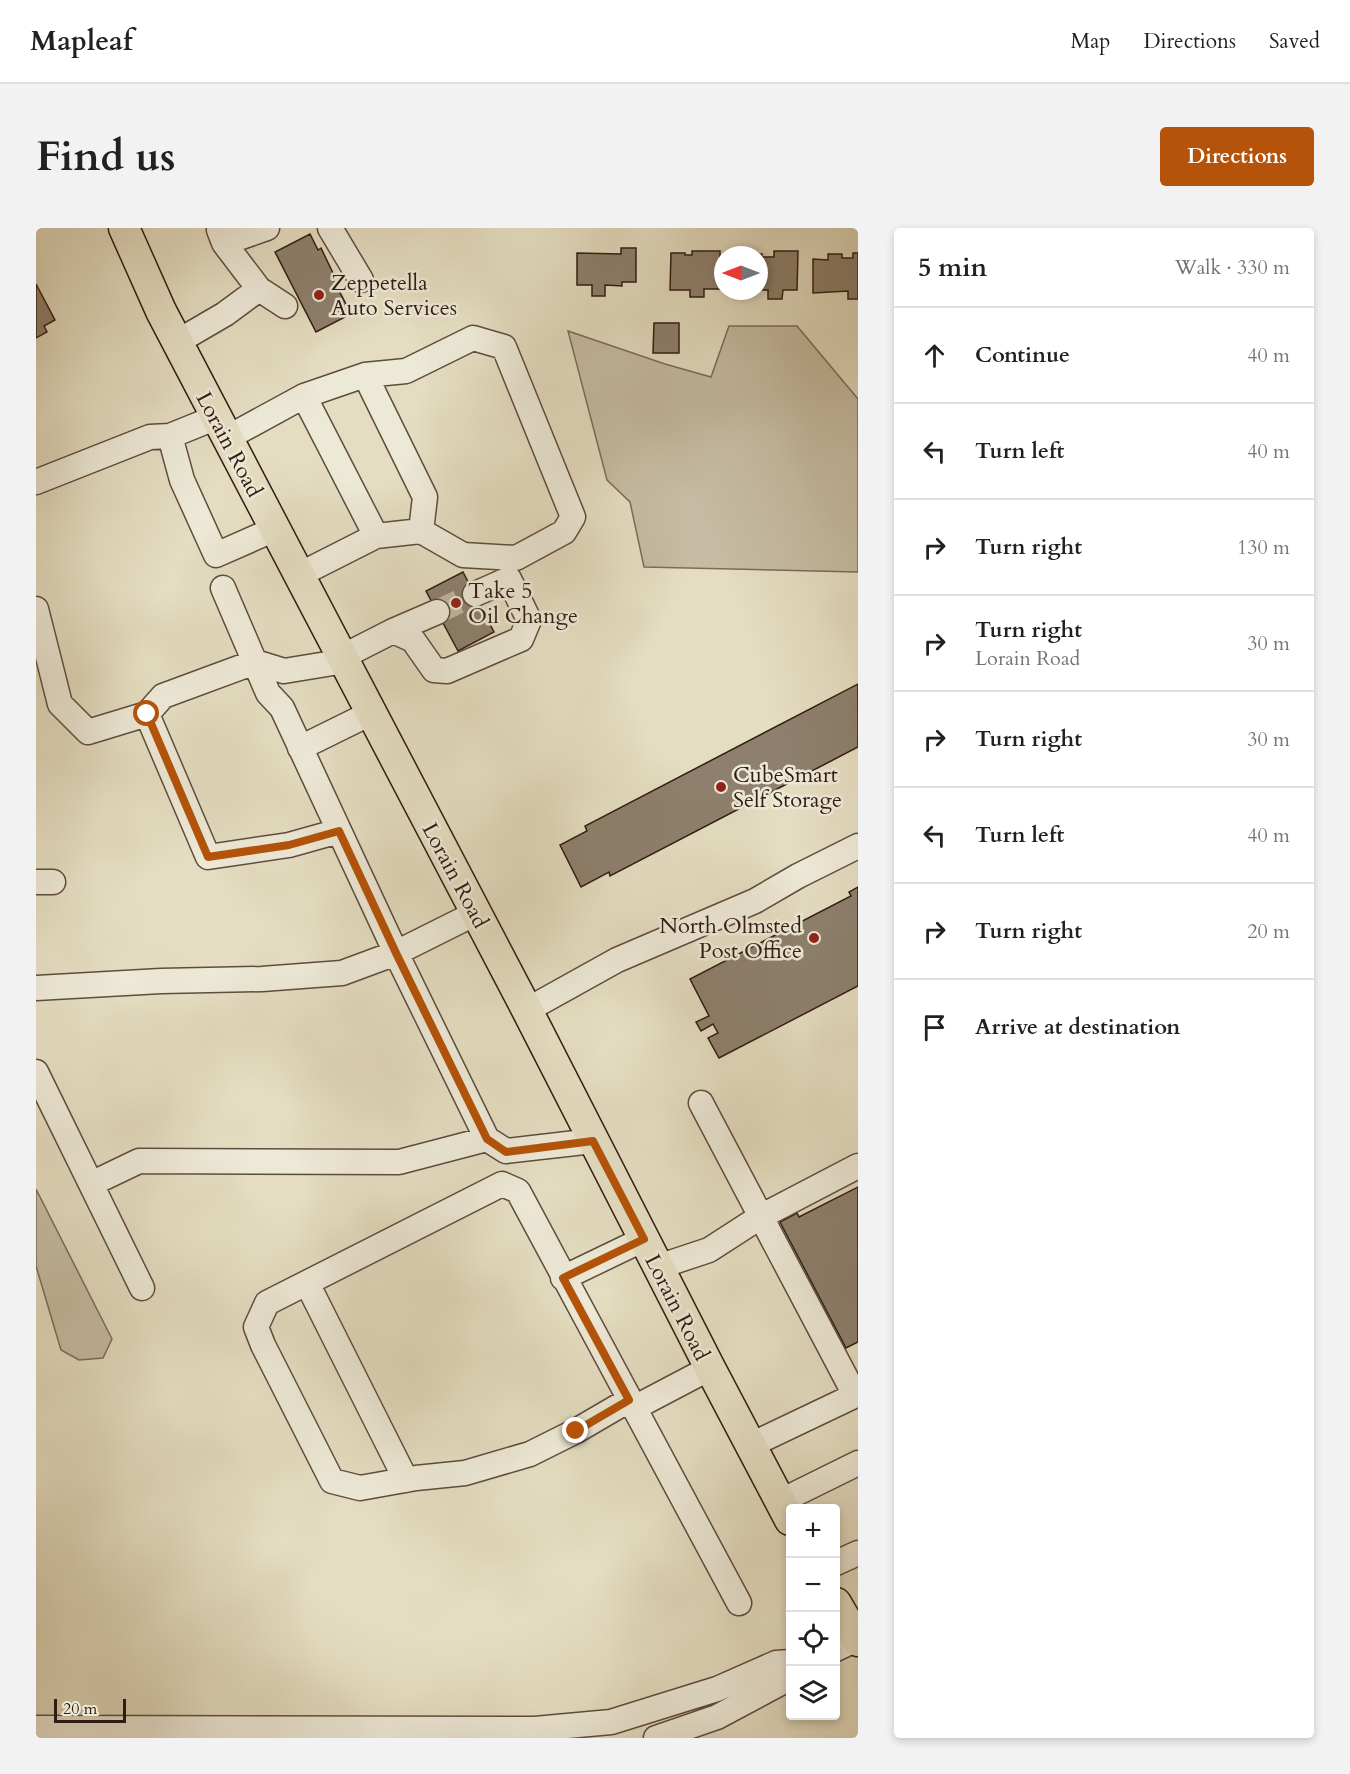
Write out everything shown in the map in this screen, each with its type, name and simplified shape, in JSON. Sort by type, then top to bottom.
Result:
[{"type":"main road","name":"Lorain Road","points":[[124,228],[177,342],[786,1510]]},
{"type":"main road","points":[[839,1612],[850,1643]]},
{"type":"street","points":[[267,228],[221,236],[259,289],[285,306]]},
{"type":"street","points":[[330,228],[361,280]]},
{"type":"street","points":[[177,342],[225,315],[259,289]]},
{"type":"street","points":[[36,482],[150,437],[222,427],[365,375],[406,371],[473,338],[504,347],[573,517],[564,532],[516,558],[463,555],[421,531],[376,536],[299,575]]},
{"type":"street","points":[[365,375],[425,497],[421,531]]},
{"type":"street","points":[[304,396],[376,536]]},
{"type":"street","points":[[170,436],[182,480],[216,555],[275,529]]},
{"type":"street","points":[[393,631],[412,640],[434,670],[447,671],[521,639],[529,620],[509,579],[475,594]]},
{"type":"street","points":[[223,588],[268,693],[282,708],[396,953],[487,1139],[506,1152],[593,1141]]},
{"type":"street","points":[[36,609],[60,704],[88,732],[147,714],[163,696],[255,662],[284,671],[343,659],[393,631],[437,612]]},
{"type":"street","points":[[300,748],[371,713]]},
{"type":"street","points":[[147,714],[208,857],[289,845],[339,831]]},
{"type":"street","points":[[527,1010],[617,960],[755,901],[858,846]]},
{"type":"street","points":[[36,988],[161,981],[262,979],[342,973],[396,953],[476,913]]},
{"type":"street","points":[[36,1072],[142,1288]]},
{"type":"street","points":[[701,1103],[856,1395],[751,1445]]},
{"type":"street","points":[[91,1184],[139,1161],[399,1162],[487,1139]]},
{"type":"street","points":[[658,1267],[709,1250],[760,1217],[858,1166]]},
{"type":"street","points":[[710,1368],[631,1404],[530,1454],[465,1473],[360,1488],[332,1481],[256,1327],[267,1303],[502,1184],[518,1191],[563,1278],[631,1404],[739,1603]]},
{"type":"street","points":[[563,1278],[644,1239]]},
{"type":"street","points":[[307,1283],[406,1480]]},
{"type":"street","points":[[795,1504],[858,1463]]},
{"type":"street","points":[[840,1561],[858,1553]]},
{"type":"street","points":[[36,1728],[248,1733],[531,1733],[610,1722],[700,1694],[776,1663],[786,1662]]},
{"type":"street","points":[[656,1738],[709,1720],[786,1680]]},
{"type":"street","points":[[700,1694],[709,1720]]},
{"type":"shaded area","points":[[729,326],[797,326],[858,399],[858,572],[644,567],[630,502],[607,480],[568,331],[711,377]]},
{"type":"shaded area","points":[[36,1189],[112,1339],[103,1358],[79,1360],[61,1350],[36,1266]]},
{"type":"building","name":"Zeppetella Auto Services","points":[[310,234],[318,250],[321,248],[333,273],[331,275],[351,314],[316,332],[275,252]]},
{"type":"building","points":[[621,248],[636,248],[636,282],[622,282],[622,286],[605,285],[605,296],[592,296],[592,285],[577,285],[577,253],[621,254]]},
{"type":"building","points":[[692,251],[714,251],[714,289],[704,289],[704,297],[690,297],[690,290],[670,290],[671,253],[692,255]]},
{"type":"building","points":[[774,251],[798,251],[797,290],[783,290],[782,299],[768,299],[768,257],[774,257]]},
{"type":"building","points":[[853,253],[858,253],[858,299],[848,299],[848,291],[813,293],[813,259],[828,260],[828,254],[842,254],[842,258],[853,258]]},
{"type":"building","points":[[36,284],[55,320],[44,326],[47,332],[36,338]]},
{"type":"building","points":[[654,323],[679,323],[679,353],[653,353]]},
{"type":"building","name":"Take 5 Oil Change","points":[[463,572],[494,632],[458,651],[426,591]]},
{"type":"building","name":"CubeSmart Self Storage","points":[[858,684],[858,747],[610,876],[609,872],[581,887],[560,845],[587,831],[585,826]]},
{"type":"building","name":"North Olmsted Post Office","points":[[858,887],[858,986],[719,1058],[708,1038],[718,1033],[713,1024],[701,1031],[696,1022],[709,1016],[690,979],[851,896],[849,892]]},
{"type":"building","points":[[858,1187],[858,1342],[846,1348],[780,1222],[797,1213],[799,1217]]},
{"type":"tunnel","points":[[437,612],[475,594]]},
{"type":"place","name":"Zeppetella Auto Services","points":[[319,295]]},
{"type":"place","name":"Take 5 Oil Change","points":[[456,603]]},
{"type":"place","name":"CubeSmart Self Storage","points":[[721,787]]},
{"type":"place","name":"North Olmsted Post Office","points":[[814,938]]},
{"type":"route","points":[[147,714],[208,857],[289,845],[339,831],[487,1139],[506,1152],[593,1141],[644,1239],[563,1278],[629,1400],[576,1431]]}]
